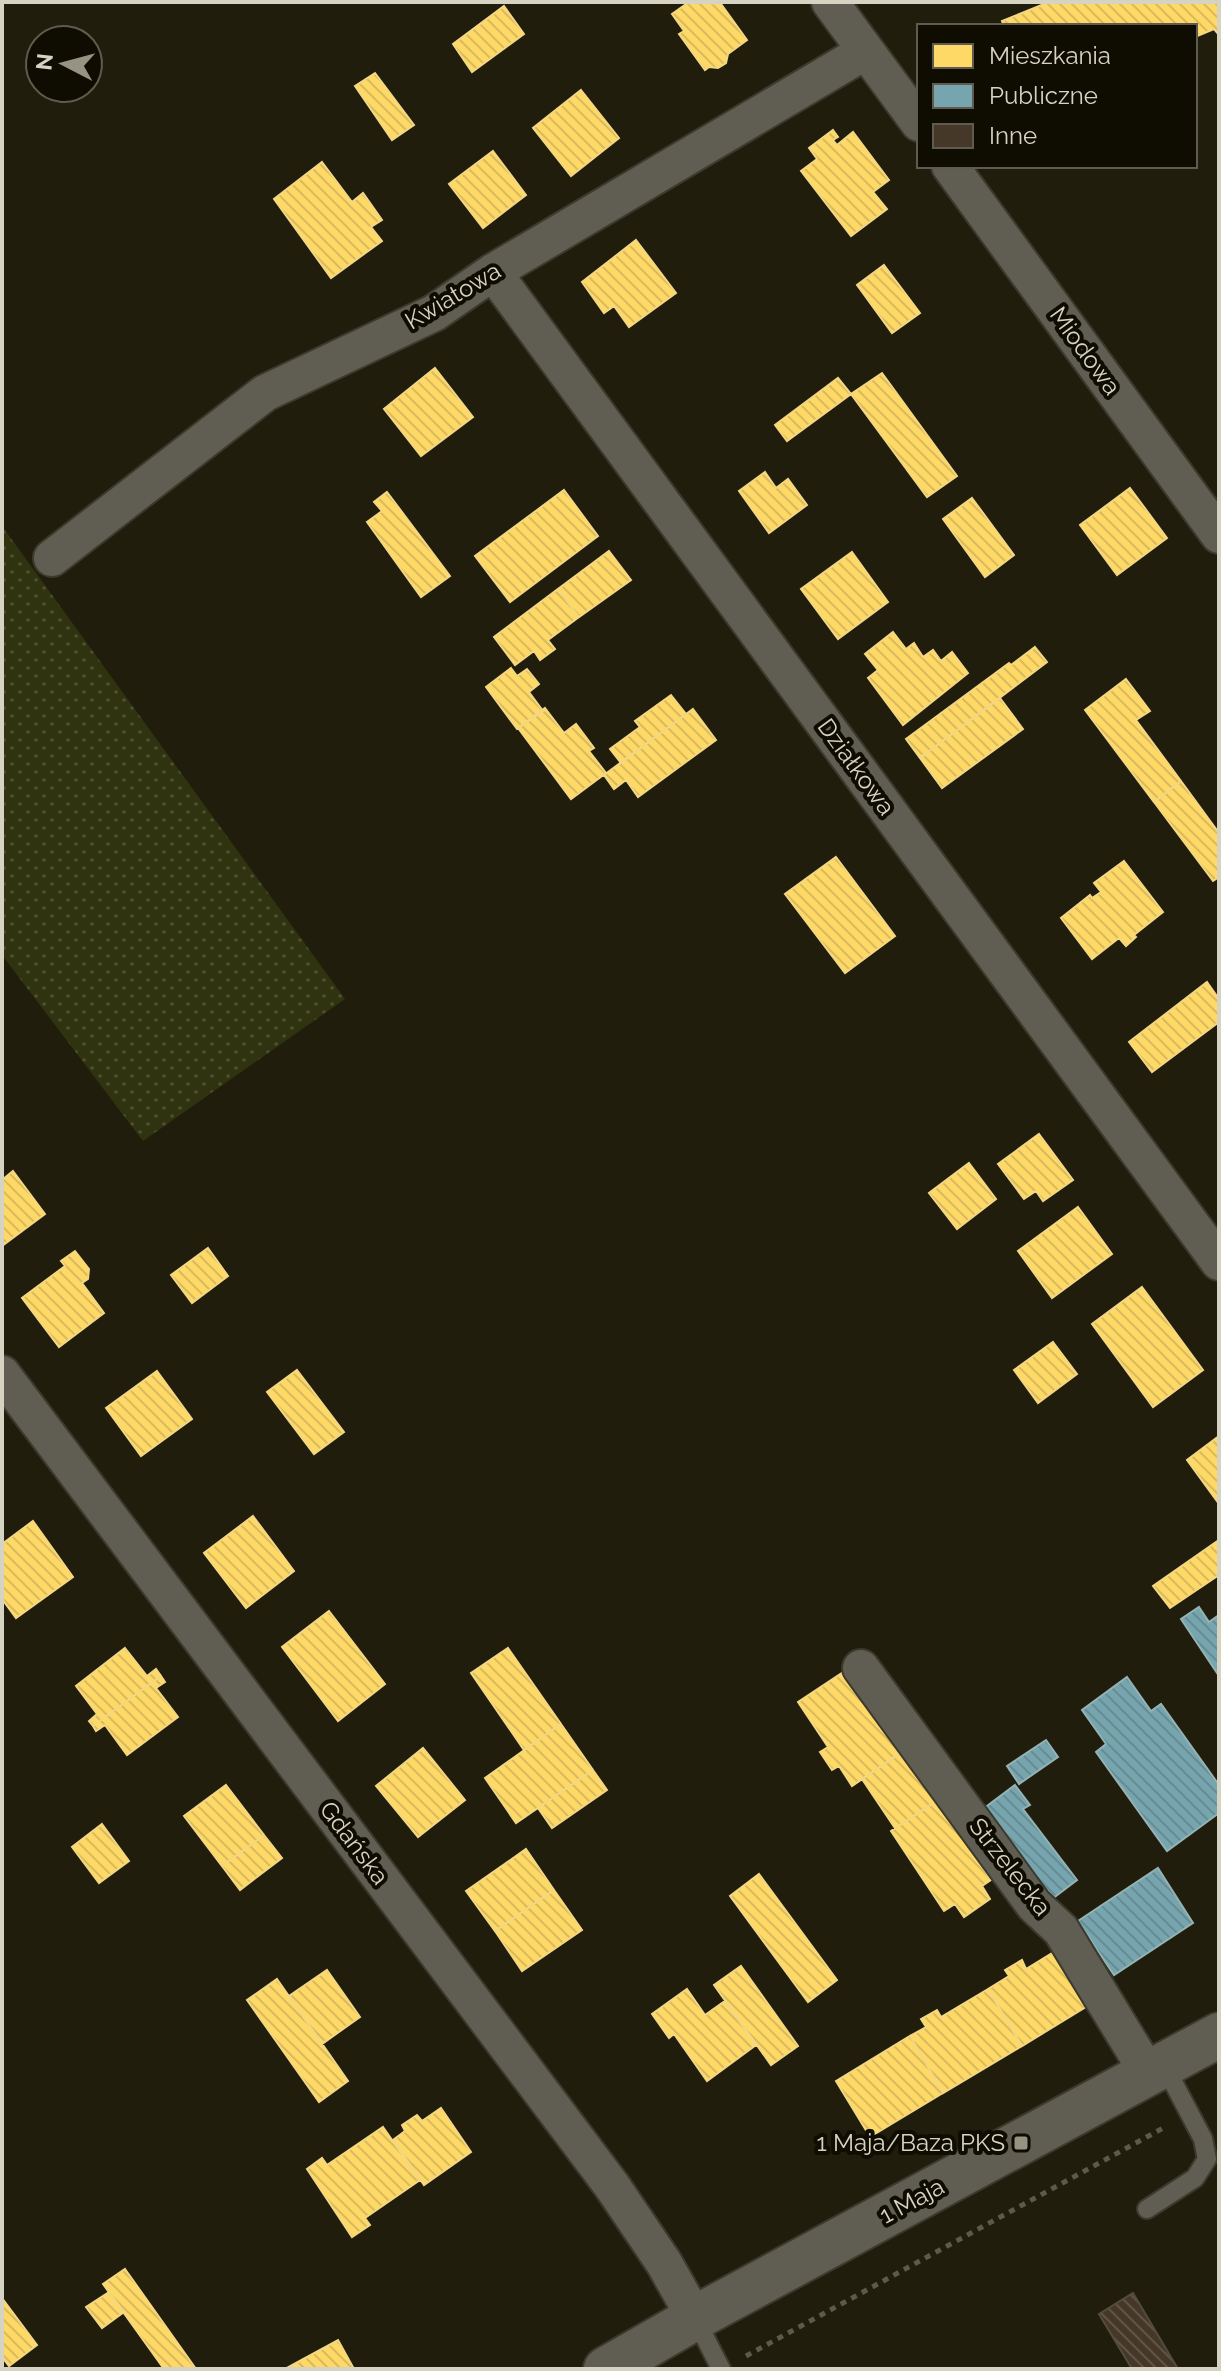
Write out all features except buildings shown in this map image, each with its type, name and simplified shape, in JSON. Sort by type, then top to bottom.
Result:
[{"type":"street","points":[[830,2],[917,120]]},
{"type":"street","name":"Kwiatowa","points":[[52,558],[265,393],[434,313],[493,272],[866,51]]},
{"type":"street","name":"Miodowa","points":[[951,168],[1219,535]]},
{"type":"street","name":"Działkowa","points":[[493,272],[1219,1262]]},
{"type":"street","name":"Gdańska","points":[[2,1374],[612,2186],[664,2263],[695,2318]]},
{"type":"street","name":"Strzelecka","points":[[861,1668],[1034,1905],[1061,1930],[1156,2069]]},
{"type":"street","name":"1 Maja","points":[[606,2369],[1219,2035]]},
{"type":"lane","points":[[1147,2209],[1195,2178],[1207,2159],[1203,2139],[1156,2069]]},
{"type":"lane","points":[[695,2318],[728,2366]]},
{"type":"path","points":[[728,2366],[1189,2115]]},
{"type":"green space","points":[[2,526],[345,999],[143,1141],[2,955]]},
{"type":"place","name":"1 Maja/Baza PKS","points":[[1021,2143]]}]
